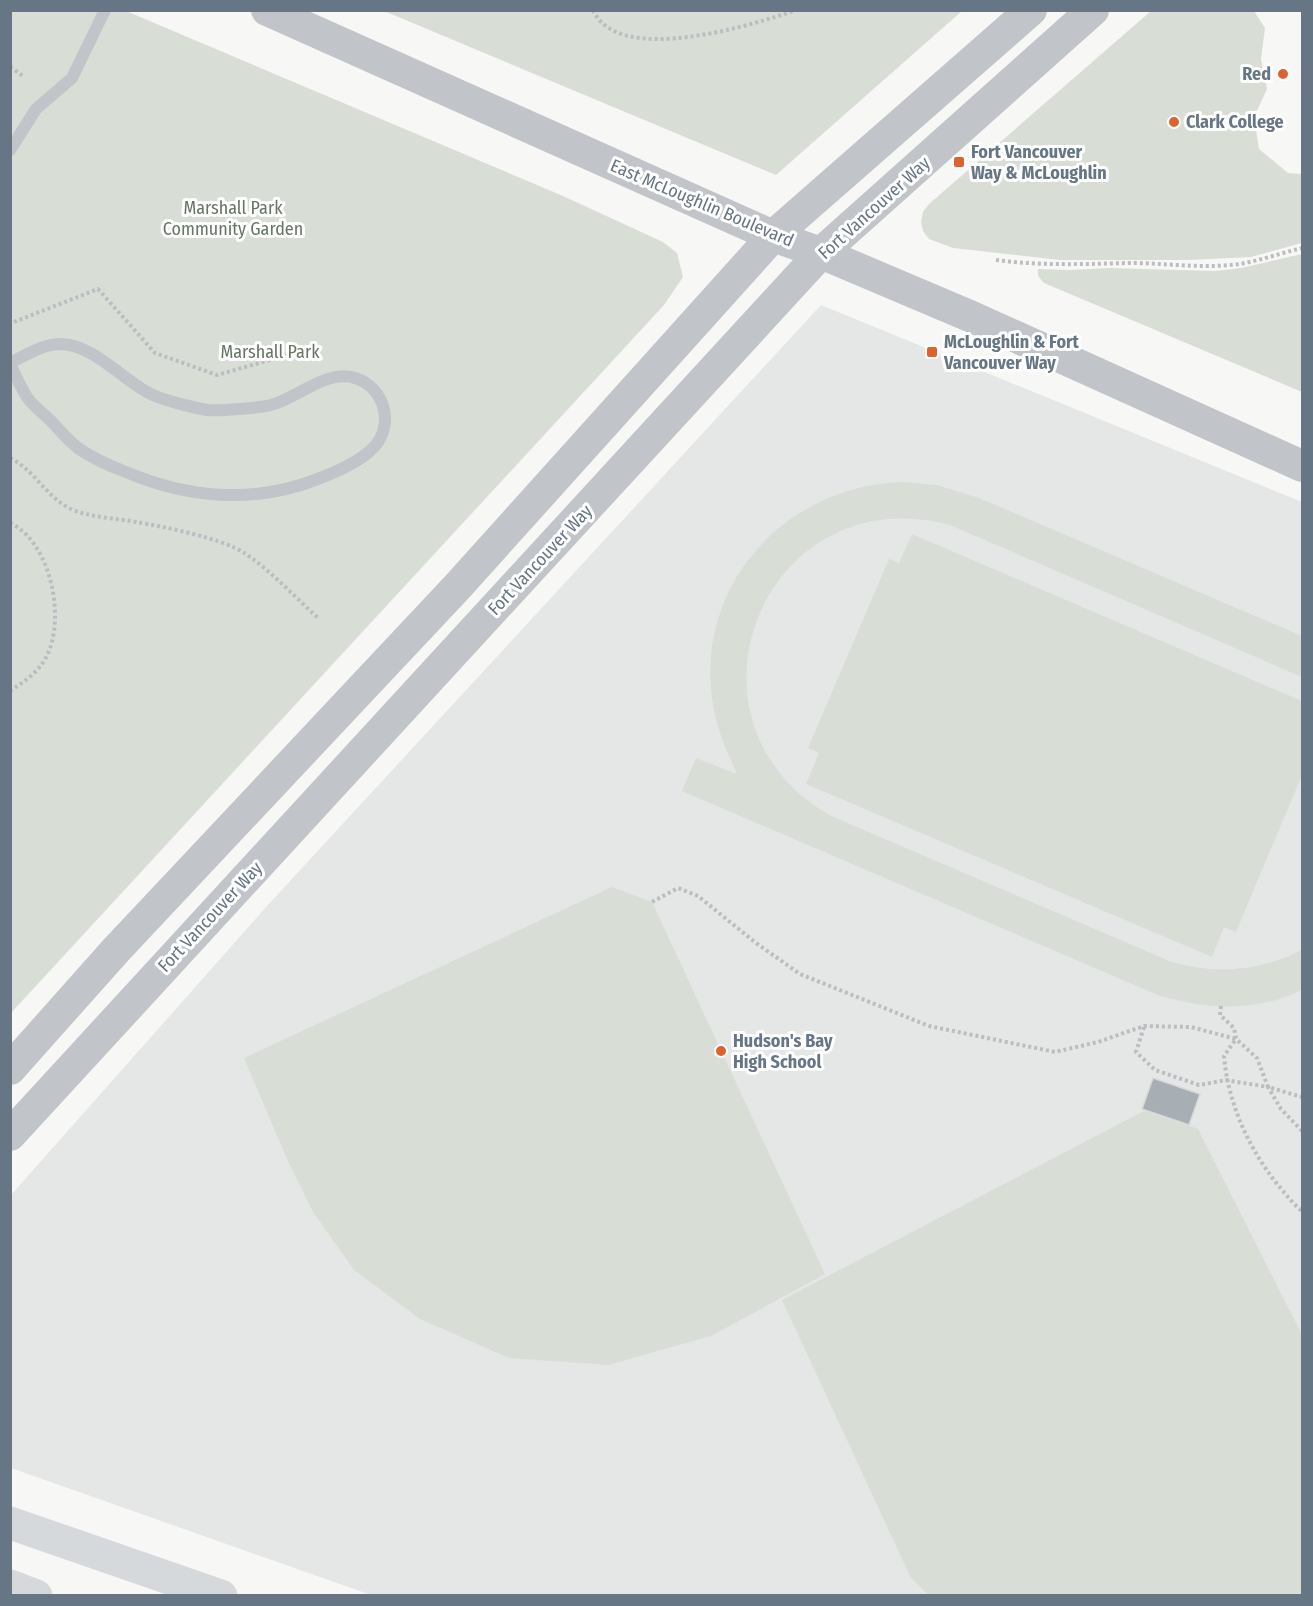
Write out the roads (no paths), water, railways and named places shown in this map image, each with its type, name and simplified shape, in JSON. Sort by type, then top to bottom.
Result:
[{"type":"main road","points":[[10,1523],[221,1596]]},
{"type":"main road","points":[[10,1586],[36,1596]]},
{"type":"street","name":"East McLoughlin Boulevard","points":[[267,10],[773,236],[821,253],[972,317],[1302,466]]},
{"type":"street","points":[[10,1069],[116,950],[458,586],[773,236],[1031,10]]},
{"type":"street","name":"Fort Vancouver Way","points":[[10,1135],[821,253],[1093,10]]},
{"type":"lane","points":[[10,150],[36,109],[72,78],[105,10]]},
{"type":"lane","points":[[61,344],[81,348],[148,394],[209,410],[271,405],[328,380],[341,377],[354,378],[367,383],[377,392],[386,417],[385,430],[379,442],[370,452],[336,472],[298,487],[260,494],[219,496],[178,490],[108,465],[77,447],[27,397],[10,363],[42,347],[61,344]]},
{"type":"place","name":"Red","points":[[1283,74]]},
{"type":"place","name":"Clark College","points":[[1174,122]]},
{"type":"place","name":"Fort Vancouver Way & McLoughlin","points":[[959,162]]},
{"type":"place","name":"McLoughlin & Fort Vancouver Way","points":[[932,352]]},
{"type":"place","name":"Hudson's Bay High School","points":[[721,1051]]},
{"type":"park label","name":"Marshall Park Community Garden","points":[[233,218]]},
{"type":"park label","name":"Marshall Park","points":[[270,352]]}]
